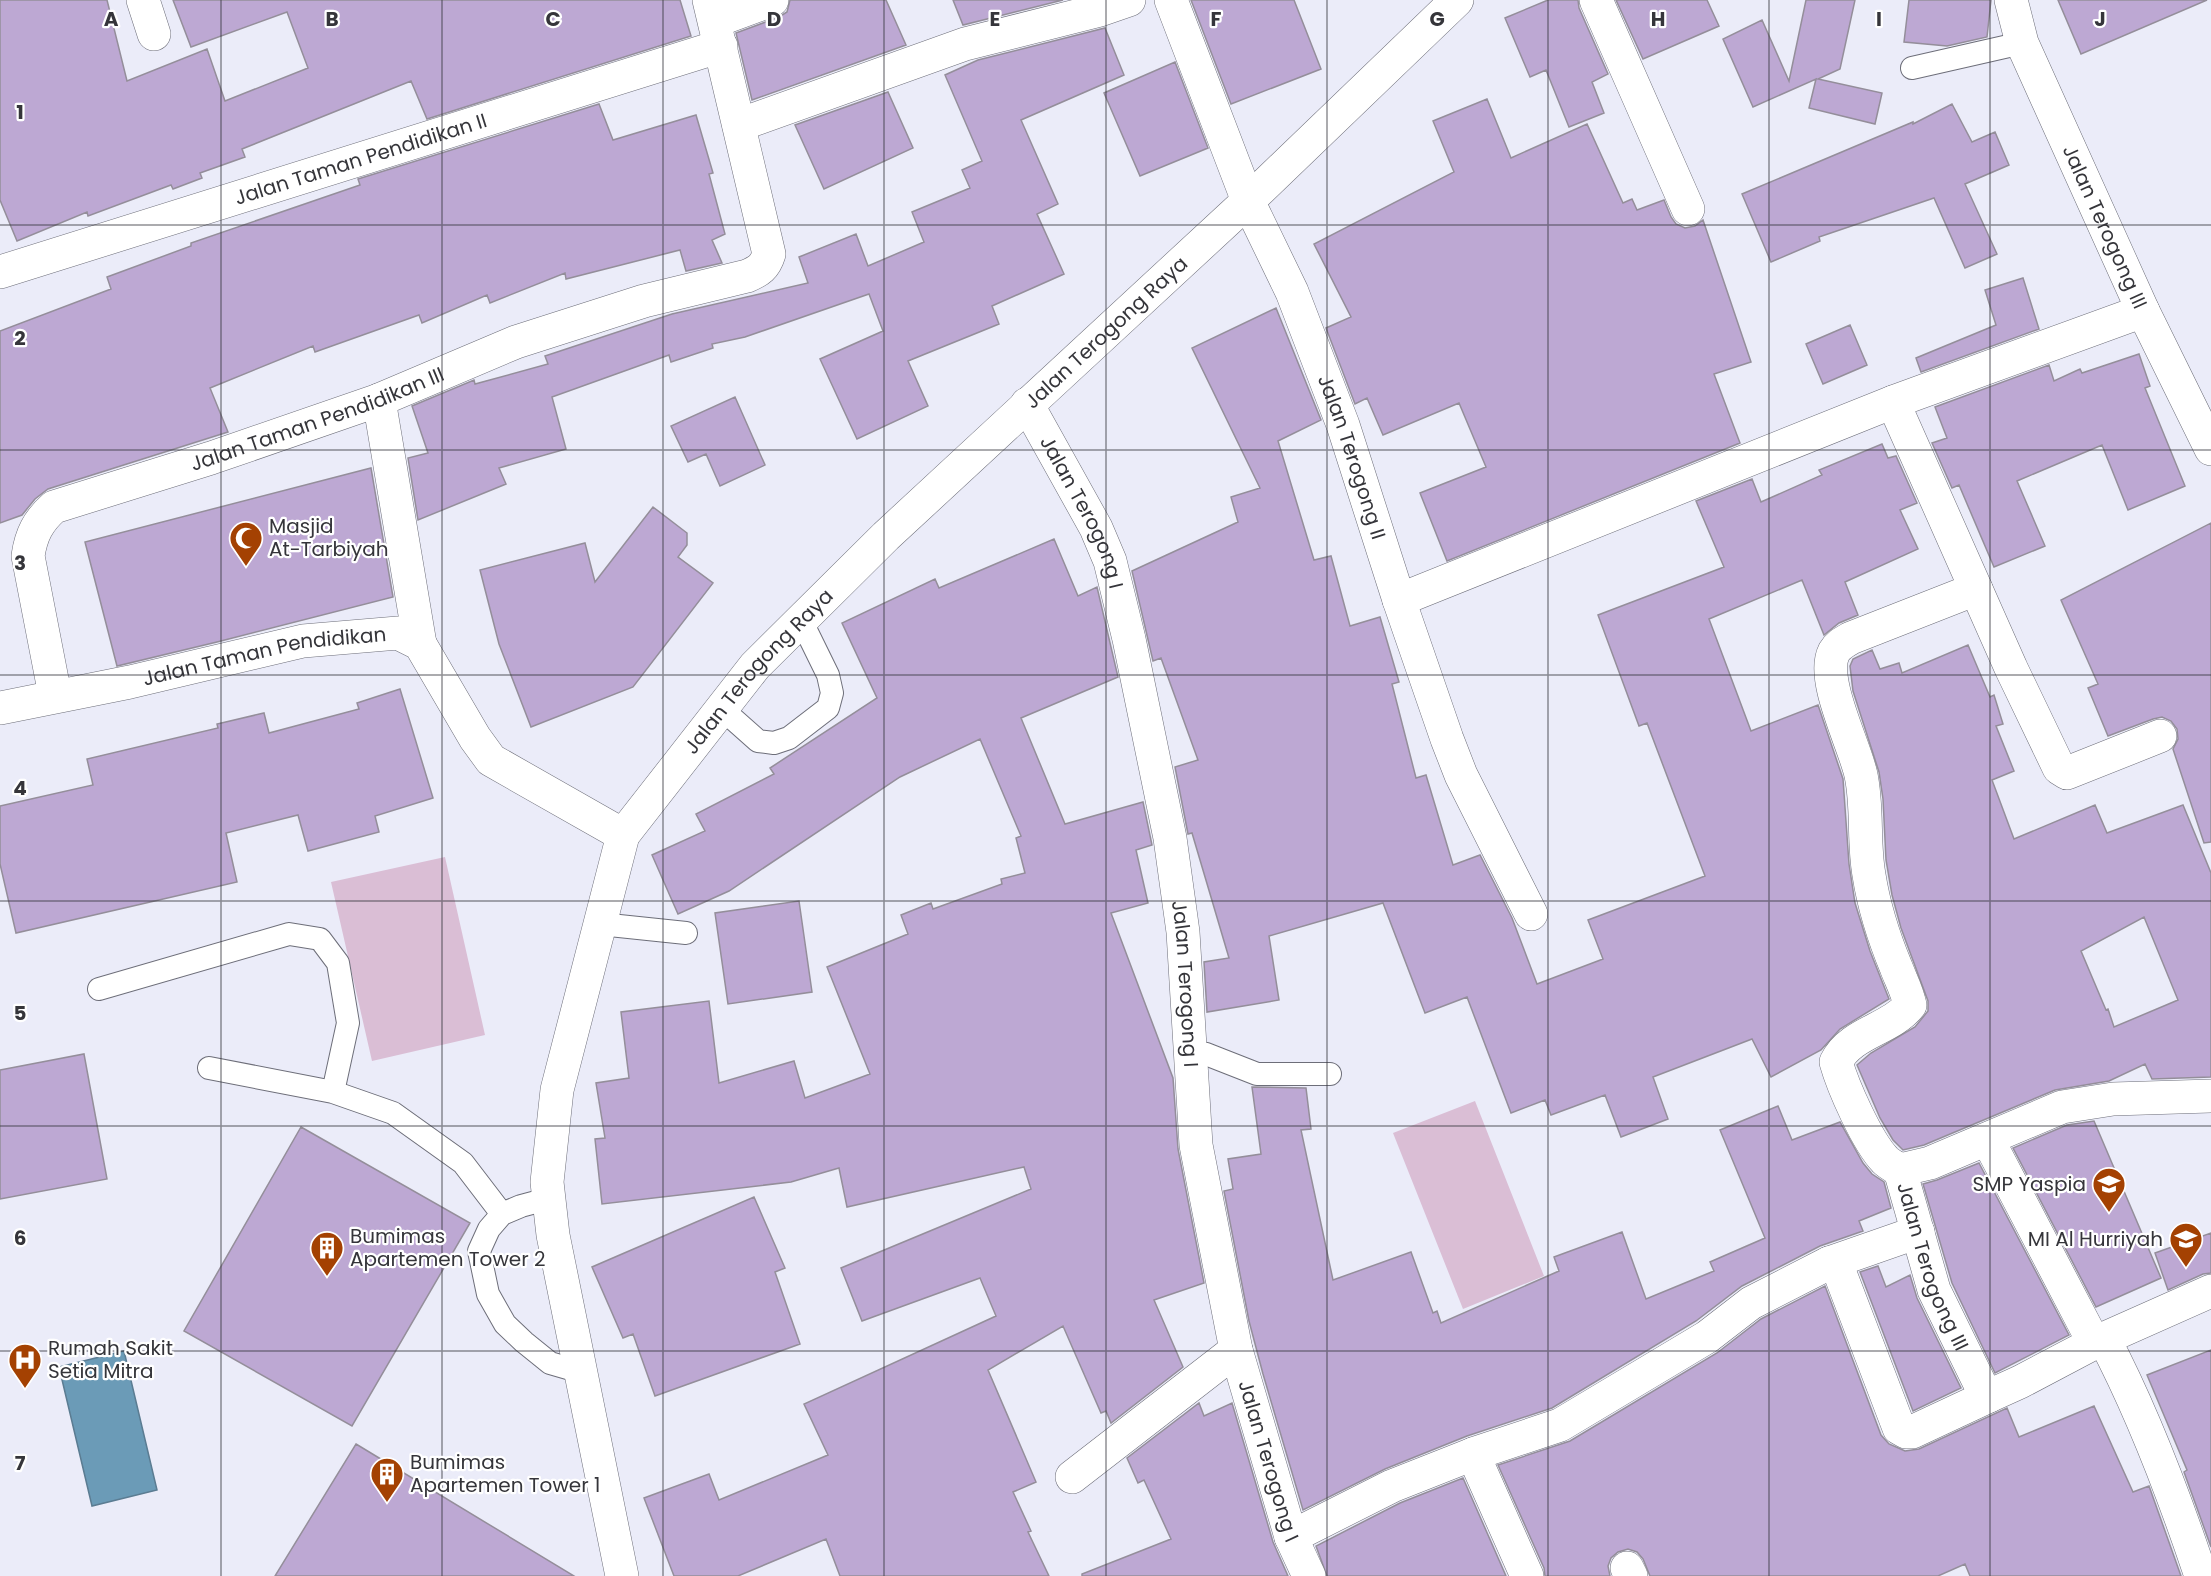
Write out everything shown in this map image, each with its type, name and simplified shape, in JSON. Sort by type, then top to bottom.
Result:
[{"type":"street","points":[[143,0],[154,34]]},
{"type":"street","name":"Jalan Taman Pendidikan II","points":[[0,272],[715,22],[772,0]]},
{"type":"street","points":[[715,22],[739,125],[965,44],[1100,10],[1129,0]]},
{"type":"street","name":"Jalan Terogong II","points":[[1171,0],[1248,201],[1292,292],[1343,425],[1399,600],[1461,775],[1531,914]]},
{"type":"street","name":"Jalan Terogong Raya","points":[[622,1576],[547,1199],[547,1182],[557,1090],[623,835],[755,666],[886,536],[1248,201],[1457,0]]},
{"type":"street","points":[[1596,0],[1688,209]]},
{"type":"street","name":"Jalan Terogong III","points":[[2012,0],[2022,43],[2143,311],[2211,449]]},
{"type":"street","name":"Jalan Taman Pendidikan III","points":[[55,695],[28,556],[30,541],[44,516],[54,507],[211,458],[379,400],[516,342],[644,301],[757,272],[766,265],[769,254],[739,125]]},
{"type":"street","points":[[1399,600],[1893,402],[2143,311]]},
{"type":"street","points":[[379,400],[420,644],[475,738],[491,760],[623,835]]},
{"type":"street","points":[[1893,402],[2011,668],[2054,759],[2063,772],[2067,773],[2160,736]]},
{"type":"street","name":"Jalan Terogong I","points":[[1027,404],[1096,528],[1110,561],[1129,639],[1170,838],[1183,932],[1196,1145],[1236,1350],[1291,1537],[1309,1576]]},
{"type":"street","points":[[1900,1170],[1886,1161],[1871,1140],[1844,1085],[1836,1062],[1841,1051],[1856,1040],[1902,1016],[1911,1005],[1882,931],[1875,904],[1869,874],[1861,773],[1840,713],[1831,674],[1831,663],[1833,653],[1839,645],[1851,638],[1976,589]]},
{"type":"street","name":"Jalan Taman Pendidikan","points":[[0,708],[303,641],[398,633],[420,644]]},
{"type":"street","name":"Jalan Terogong III","points":[[1989,1396],[1982,1388],[1934,1290],[1900,1170],[1930,1163],[2062,1107],[2113,1100],[2211,1096]]},
{"type":"street","points":[[1988,1140],[2148,1430],[2178,1505],[2201,1576]]},
{"type":"street","points":[[1291,1537],[1392,1486],[1473,1454],[1560,1425],[1707,1337],[1751,1303],[1829,1263],[1918,1232]]},
{"type":"street","points":[[1829,1263],[1838,1268],[1899,1428],[1906,1432],[1912,1432],[2020,1382],[2099,1341],[2211,1291]]},
{"type":"street","points":[[1072,1477],[1236,1350]]},
{"type":"street","points":[[1473,1454],[1527,1576]]},
{"type":"lane","points":[[1912,68],[2022,43]]},
{"type":"lane","points":[[722,709],[758,741],[774,743],[789,738],[828,708],[832,693],[828,675],[801,620]]},
{"type":"lane","points":[[600,924],[686,933]]},
{"type":"lane","points":[[99,989],[289,934],[320,939],[338,963],[348,1023],[333,1092]]},
{"type":"lane","points":[[1190,1052],[1206,1054],[1257,1074],[1330,1074]]},
{"type":"lane","points":[[209,1068],[333,1092],[393,1113],[463,1163],[502,1214]]},
{"type":"lane","points":[[547,1199],[520,1206],[502,1214],[489,1229],[479,1251],[488,1293],[505,1324],[549,1363],[581,1372]]},
{"type":"shaded area","points":[[445,857],[485,1035],[372,1061],[331,882]]},
{"type":"shaded area","points":[[1475,1101],[1544,1276],[1463,1309],[1393,1133]]},
{"type":"water","points":[[124,1351],[157,1490],[92,1506],[59,1367]]},
{"type":"building","points":[[0,0],[107,0],[127,81],[207,49],[225,101],[308,68],[287,12],[191,47],[173,0],[680,0],[691,36],[427,119],[411,81],[242,149],[245,157],[200,173],[202,178],[173,189],[171,185],[88,216],[87,212],[17,241],[0,200]]},
{"type":"building","points":[[790,0],[886,0],[906,45],[752,100],[736,33],[779,17],[787,12]]},
{"type":"building","points":[[953,0],[1063,0],[963,25]]},
{"type":"building","points":[[1191,0],[1294,0],[1321,69],[1231,104]]},
{"type":"building","points":[[1548,0],[1578,0],[1579,8],[1608,74],[1592,82],[1604,113],[1569,127],[1546,70],[1530,77],[1505,18]]},
{"type":"building","points":[[1616,0],[1707,0],[1719,26],[1643,59]]},
{"type":"building","points":[[1806,0],[1855,0],[1840,69],[1818,79],[1882,93],[1875,124],[1809,108],[1816,79],[1753,107],[1723,39],[1762,20],[1789,81]]},
{"type":"building","points":[[1909,0],[1991,0],[1987,37],[1947,46],[1904,42]]},
{"type":"building","points":[[2058,0],[2207,0],[2081,54]]},
{"type":"building","points":[[1105,28],[1124,75],[1021,120],[1058,204],[1037,214],[1064,274],[992,306],[999,324],[908,361],[928,406],[857,439],[820,359],[883,331],[869,294],[745,337],[712,344],[713,348],[671,362],[669,355],[552,397],[566,449],[499,468],[506,484],[418,520],[408,458],[428,453],[412,406],[474,380],[475,384],[548,364],[545,356],[672,314],[808,283],[799,257],[856,234],[868,266],[924,242],[912,212],[970,188],[962,170],[982,161],[945,75],[978,60]]},
{"type":"building","points":[[1175,62],[1208,148],[1140,176],[1104,93]]},
{"type":"building","points":[[888,92],[913,148],[824,189],[795,125]]},
{"type":"building","points":[[1487,99],[1511,158],[1587,124],[1623,203],[1632,199],[1637,210],[1664,200],[1676,224],[1685,228],[1695,226],[1703,220],[1751,362],[1714,374],[1740,443],[1447,561],[1420,493],[1486,467],[1459,403],[1383,435],[1367,398],[1355,404],[1326,328],[1351,317],[1314,244],[1454,172],[1433,121]]},
{"type":"building","points":[[599,104],[613,140],[696,115],[713,173],[709,174],[725,234],[712,240],[722,263],[686,271],[680,250],[566,279],[565,273],[490,303],[487,295],[422,323],[419,315],[315,352],[313,346],[210,388],[228,432],[48,489],[35,499],[22,515],[0,523],[0,331],[111,289],[107,277],[191,246],[191,243],[360,185],[358,179]]},
{"type":"building","points":[[1952,104],[1972,142],[1995,132],[2009,165],[1965,184],[1997,254],[1965,268],[1934,198],[1819,237],[1820,241],[1771,262],[1742,194],[1913,122],[1913,124]]},
{"type":"building","points":[[2023,278],[2039,329],[1921,372],[1916,358],[1996,325],[1985,290]]},
{"type":"building","points":[[1276,308],[1321,420],[1278,441],[1314,560],[1331,556],[1350,626],[1380,617],[1399,682],[1392,684],[1416,778],[1426,775],[1453,865],[1480,855],[1512,918],[1537,984],[1603,959],[1588,920],[1705,876],[1647,723],[1639,726],[1598,615],[1724,567],[1696,501],[1752,479],[1761,502],[1822,475],[1819,470],[1882,444],[1888,458],[1896,456],[1917,503],[1900,510],[1918,549],[1845,582],[1858,615],[1839,623],[1824,635],[1802,580],[1709,619],[1751,731],[1818,705],[1843,779],[1849,864],[1855,903],[1870,951],[1889,999],[1840,1029],[1821,1050],[1771,1077],[1752,1039],[1653,1077],[1668,1119],[1621,1137],[1605,1095],[1551,1115],[1545,1100],[1511,1113],[1467,997],[1425,1013],[1383,903],[1269,936],[1279,1000],[1207,1012],[1204,962],[1229,958],[1192,833],[1188,834],[1175,767],[1198,760],[1161,658],[1153,661],[1132,571],[1238,522],[1231,497],[1260,488],[1192,348]]},
{"type":"building","points":[[1850,325],[1867,365],[1823,384],[1806,344]]},
{"type":"building","points":[[2139,354],[2150,386],[2145,388],[2185,486],[2128,510],[2102,445],[2017,481],[2045,546],[1994,567],[1959,485],[1952,488],[1932,443],[1947,438],[1935,407],[2049,365],[2054,381],[2080,369],[2082,373]]},
{"type":"building","points":[[735,397],[765,465],[720,486],[706,454],[688,462],[671,426]]},
{"type":"building","name":"Masjid At-Tarbiyah","points":[[371,468],[393,597],[117,666],[85,542]]},
{"type":"building","points":[[653,507],[687,533],[687,545],[678,557],[713,583],[633,687],[531,727],[499,644],[480,570],[585,543],[595,582]]},
{"type":"building","points":[[2211,523],[2211,842],[2204,843],[2173,749],[2178,739],[2177,729],[2171,721],[2162,717],[2108,736],[2088,688],[2098,684],[2061,600]]},
{"type":"building","points":[[1054,539],[1078,596],[1097,587],[1118,677],[1021,718],[1065,824],[1143,802],[1152,845],[1136,850],[1148,903],[1111,913],[1173,1078],[1178,1149],[1204,1283],[1154,1300],[1183,1367],[1111,1423],[1106,1411],[1101,1413],[1063,1326],[988,1370],[1036,1482],[1013,1492],[1031,1531],[1028,1532],[1049,1576],[840,1576],[826,1539],[738,1576],[674,1576],[644,1498],[709,1474],[719,1500],[828,1455],[804,1404],[996,1316],[980,1278],[862,1321],[841,1268],[1031,1189],[1024,1167],[847,1207],[839,1168],[791,1182],[602,1204],[595,1139],[605,1138],[596,1083],[629,1078],[621,1012],[709,1001],[719,1083],[794,1061],[805,1098],[870,1074],[827,967],[908,934],[901,915],[931,903],[933,909],[1002,884],[1001,879],[1025,873],[1016,838],[1021,836],[980,739],[900,777],[729,891],[678,914],[652,855],[705,831],[696,814],[774,774],[770,768],[877,698],[842,623],[935,579],[939,588]]},
{"type":"building","points":[[1968,645],[1990,697],[1994,695],[2003,724],[1996,726],[2014,771],[1992,780],[2014,839],[2095,805],[2107,833],[2183,805],[2211,873],[2211,1077],[2152,1079],[2145,1064],[2109,1081],[2055,1090],[1924,1145],[1903,1150],[1893,1140],[1880,1118],[1857,1065],[1871,1053],[1915,1027],[1928,1011],[1928,1001],[1901,928],[1892,895],[1886,860],[1883,799],[1879,772],[1853,691],[1850,666],[1853,659],[1872,650],[1880,669],[1899,663],[1902,673]],"holes":[[[2144,917],[2178,1000],[2114,1027],[2081,951]]]},
{"type":"building","points":[[400,689],[433,798],[375,816],[379,832],[308,851],[298,815],[226,833],[237,882],[16,933],[0,864],[0,806],[93,785],[87,759],[218,728],[217,724],[264,713],[269,733],[359,709],[357,703]]},
{"type":"building","points":[[799,901],[812,992],[728,1004],[715,913]]},
{"type":"building","points":[[84,1054],[107,1179],[0,1199],[0,1070]]},
{"type":"building","points":[[1252,1087],[1306,1088],[1311,1129],[1301,1130],[1333,1280],[1411,1252],[1433,1313],[1437,1311],[1441,1323],[1559,1271],[1554,1257],[1622,1232],[1646,1299],[1714,1271],[1710,1262],[1765,1238],[1720,1130],[1778,1106],[1792,1140],[1840,1122],[1863,1163],[1872,1174],[1884,1182],[1891,1208],[1859,1221],[1863,1231],[1820,1246],[1742,1286],[1696,1321],[1552,1408],[1467,1436],[1385,1469],[1303,1510],[1249,1321],[1224,1191],[1233,1189],[1228,1159],[1261,1154]]},
{"type":"building","points":[[2094,1121],[2161,1278],[2096,1307],[2013,1148],[2067,1125]]},
{"type":"building","name":"Bumimas Apartemen Tower 2","points":[[301,1127],[470,1223],[352,1426],[184,1331]]},
{"type":"building","points":[[1979,1163],[2069,1335],[1995,1373],[1952,1283],[1923,1184]]},
{"type":"building","points":[[754,1197],[785,1268],[775,1272],[800,1344],[655,1396],[633,1334],[623,1338],[592,1267]]},
{"type":"building","name":"MI Al Hurriyah","points":[[2211,1233],[2211,1273],[2203,1274],[2168,1290],[2155,1253]]},
{"type":"building","points":[[1878,1266],[1886,1287],[1910,1275],[1917,1298],[1961,1388],[1913,1411],[1860,1272]]},
{"type":"building","points":[[1825,1286],[1881,1435],[1889,1444],[1905,1451],[1919,1449],[2007,1408],[2019,1437],[2094,1406],[2133,1492],[2149,1486],[2181,1576],[1970,1576],[1965,1564],[1938,1576],[1650,1576],[1643,1559],[1637,1552],[1628,1549],[1618,1552],[1611,1558],[1608,1566],[1610,1576],[1545,1576],[1544,1568],[1498,1465],[1570,1441],[1717,1353],[1761,1319]]},
{"type":"building","points":[[2211,1350],[2211,1547],[2184,1472],[2187,1470],[2147,1375]]},
{"type":"building","points":[[1199,1403],[1204,1416],[1232,1403],[1273,1542],[1288,1576],[1082,1576],[1082,1574],[1171,1539],[1144,1480],[1138,1483],[1127,1458]]},
{"type":"building","name":"Bumimas Apartemen Tower 1","points":[[356,1444],[574,1576],[275,1576]]},
{"type":"building","points":[[1463,1478],[1506,1576],[1327,1576],[1316,1546],[1400,1503]]},
{"type":"place","name":"Masjid At-Tarbiyah","points":[[246,567]]},
{"type":"place","name":"SMP Yaspia","points":[[2109,1213]]},
{"type":"place","name":"MI Al Hurriyah","points":[[2186,1268]]},
{"type":"place","name":"Bumimas Apartemen Tower 2","points":[[327,1277]]},
{"type":"place","name":"Rumah Sakit Setia Mitra","points":[[25,1389]]},
{"type":"place","name":"Bumimas Apartemen Tower 1","points":[[387,1503]]}]
